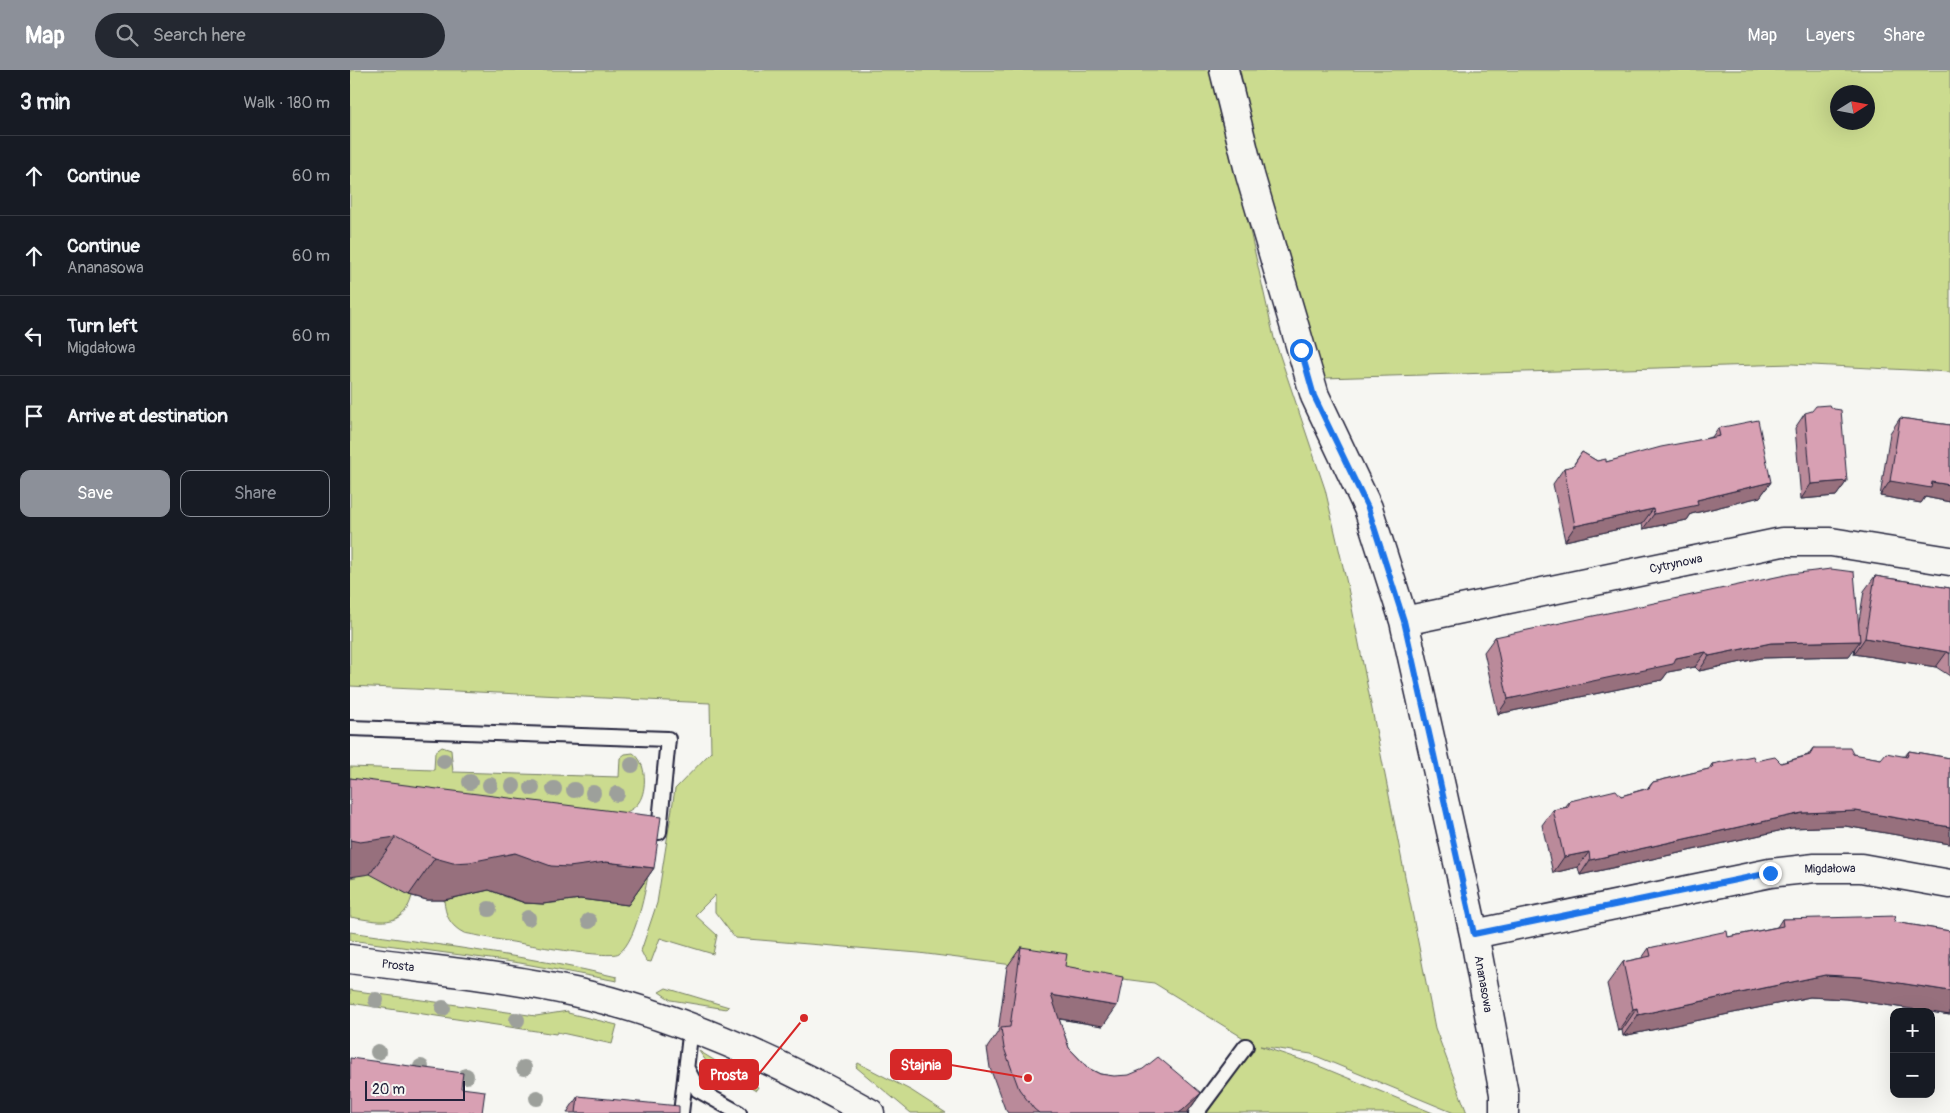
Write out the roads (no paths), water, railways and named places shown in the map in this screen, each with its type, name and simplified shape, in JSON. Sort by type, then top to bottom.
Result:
[{"type":"street","name":"Ananasowa","points":[[1224,70],[1250,175],[1314,396],[1368,508],[1404,621],[1474,934],[1504,1094],[1504,1113]]},
{"type":"street","name":"Cytrynowa","points":[[1404,621],[1782,542],[1830,542],[1950,561]]},
{"type":"street","name":"Migdałowa","points":[[1474,934],[1770,873],[1815,868],[1861,868],[1950,884]]},
{"type":"street","name":"Prosta","points":[[350,959],[512,980],[559,989],[637,1010],[691,1027],[765,1058],[870,1113]]},
{"type":"lane","points":[[350,728],[668,739],[659,832],[629,828]]},
{"type":"lane","points":[[681,1113],[691,1027]]},
{"type":"lane","points":[[1196,1113],[1246,1046]]},
{"type":"lane","points":[[686,1067],[698,1090],[739,1113]]},
{"type":"place","name":"Prosta","points":[[804,1018]]},
{"type":"place","name":"Stajnia","points":[[1028,1078]]}]
